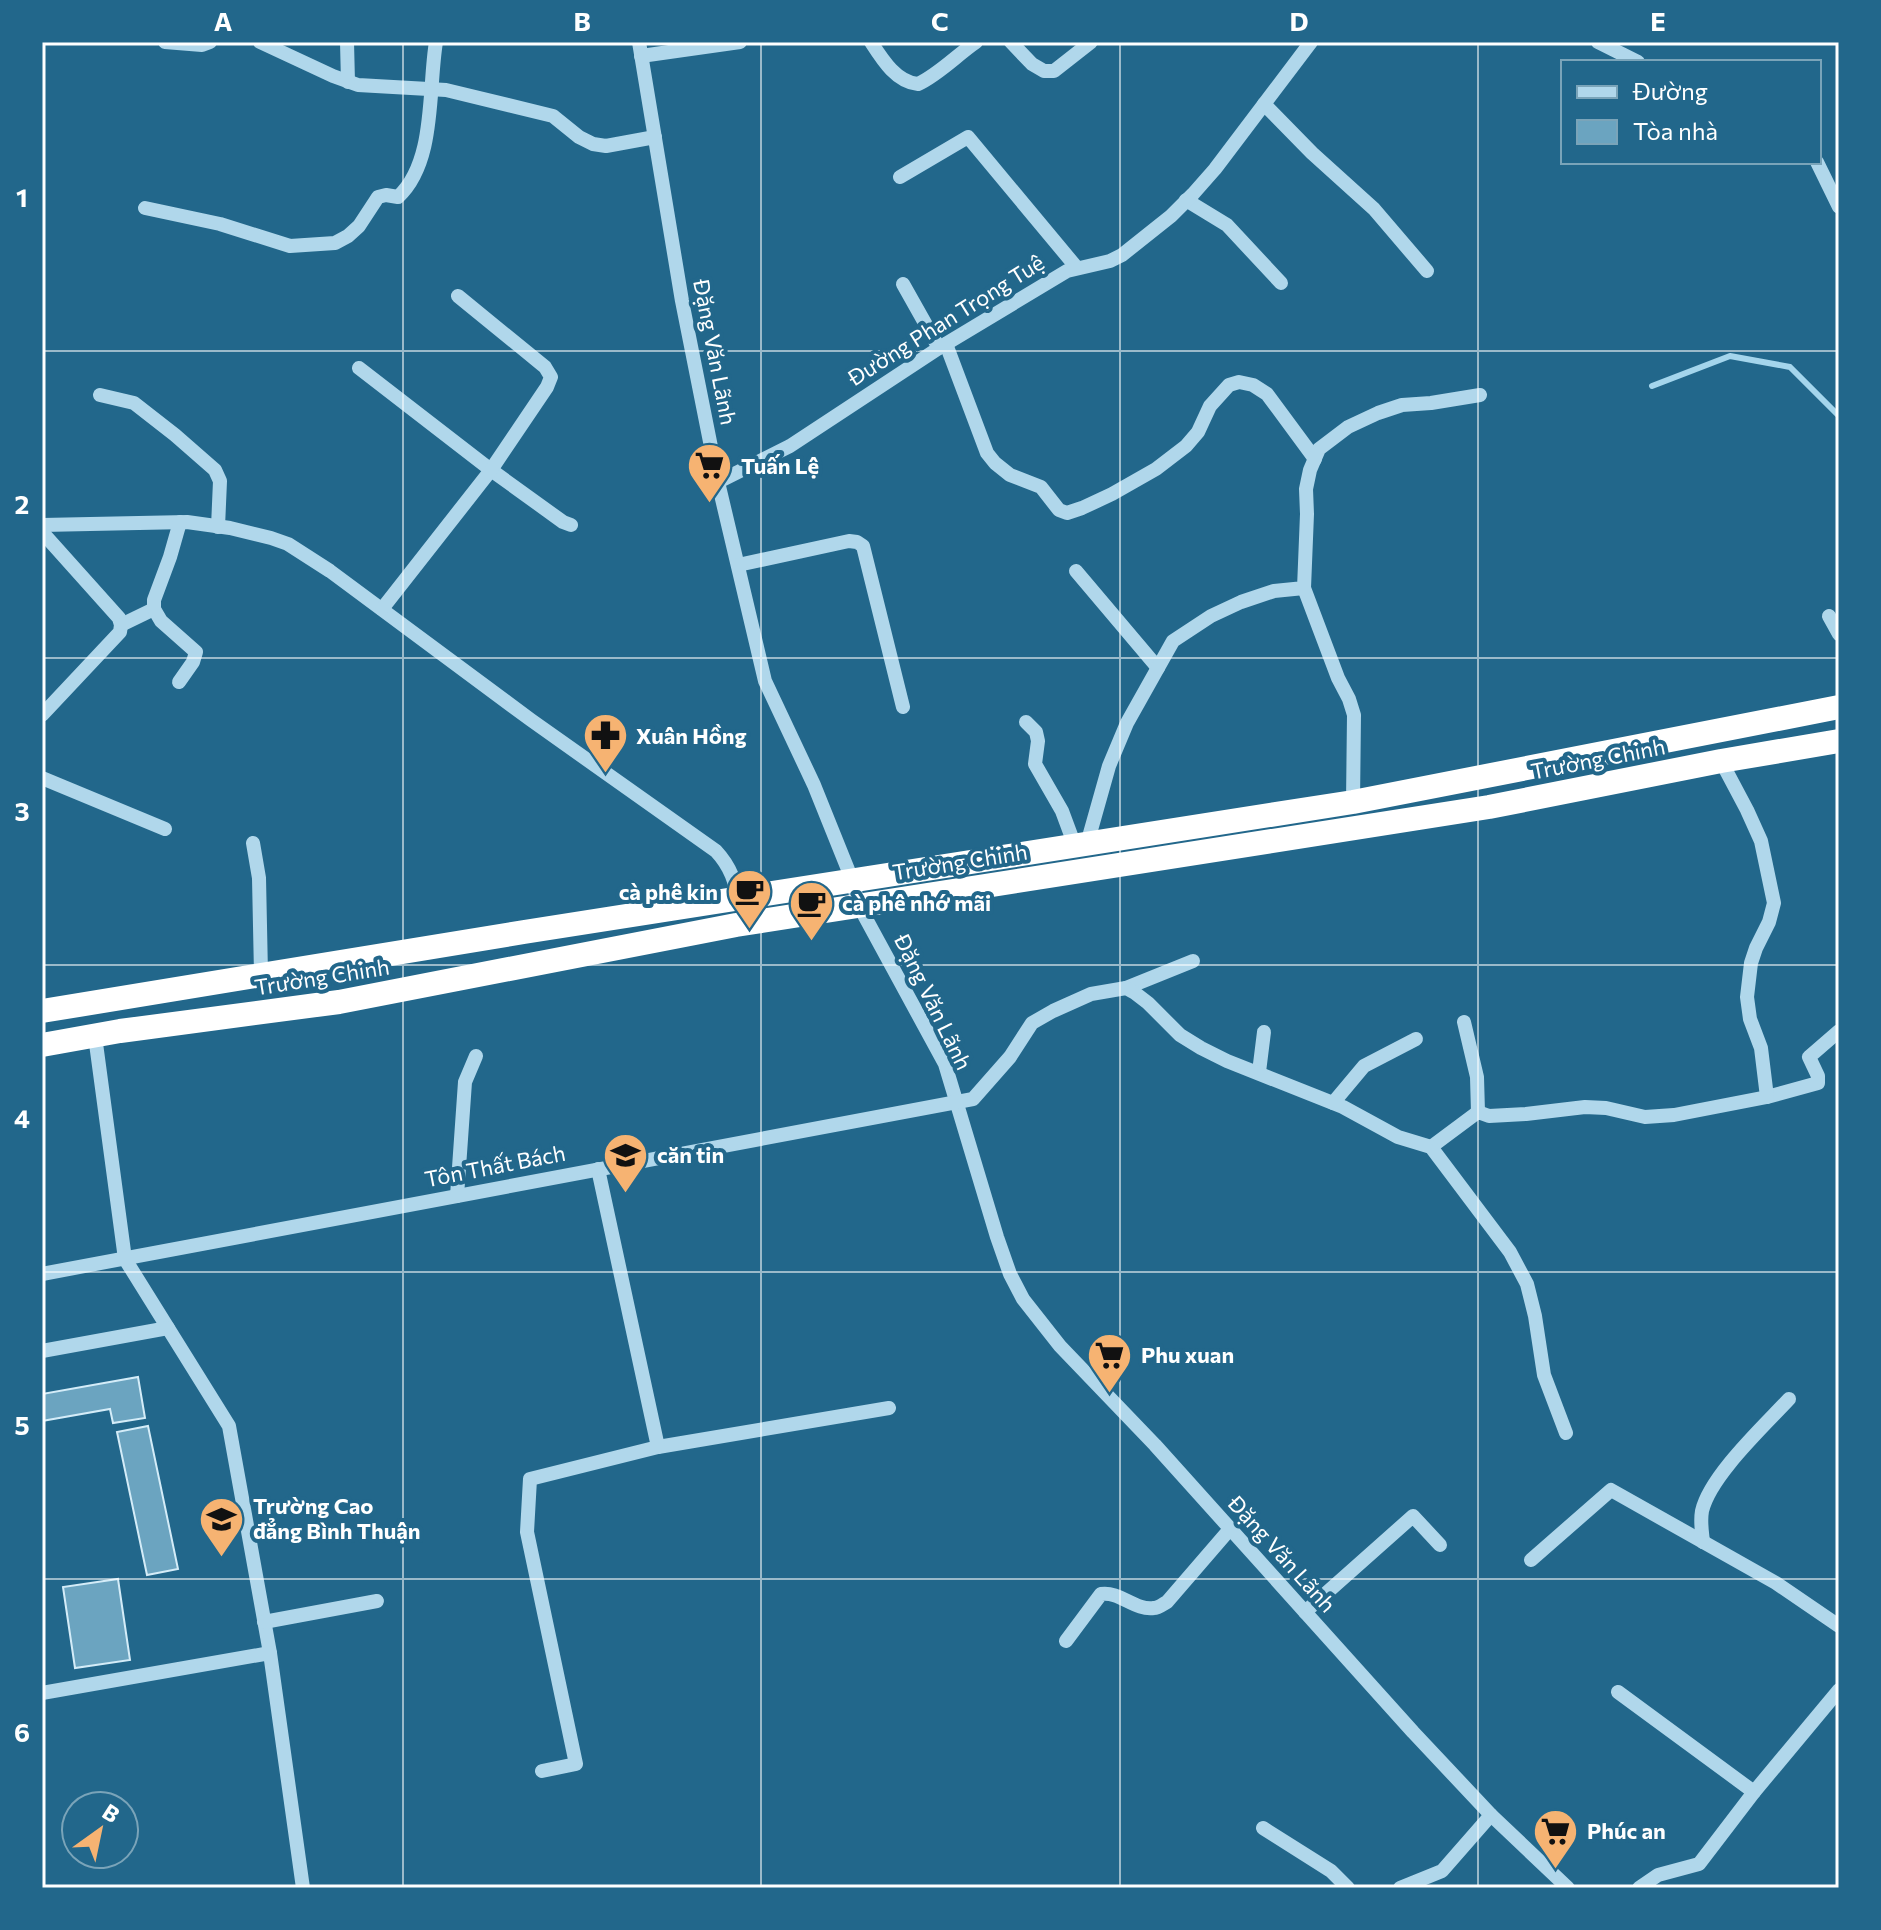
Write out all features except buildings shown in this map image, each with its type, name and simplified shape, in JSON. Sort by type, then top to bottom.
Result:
[{"type":"highway","name":"Trường Chinh","points":[[42,1045],[339,1002],[736,925],[856,893],[1081,845],[1353,802],[1839,707]]},
{"type":"highway","name":"Trường Chinh","points":[[42,1011],[738,899],[856,893],[1489,807],[1839,741]]},
{"type":"street","points":[[165,42],[202,45],[210,42]]},
{"type":"street","points":[[260,42],[358,85],[431,89],[553,116],[593,144],[606,146],[655,137]]},
{"type":"street","points":[[347,42],[348,82]]},
{"type":"street","points":[[145,208],[220,224],[290,246],[335,243],[348,236],[359,226],[378,197],[398,197],[415,173],[429,121],[436,42]]},
{"type":"street","points":[[640,49],[740,42]]},
{"type":"street","points":[[871,42],[881,58],[902,79],[918,84],[976,42]]},
{"type":"street","points":[[1011,42],[1032,64],[1044,71],[1054,71],[1091,42]]},
{"type":"street","name":"Đường Phan Trọng Tuệ","points":[[718,482],[790,446],[943,346],[1067,271],[1110,261],[1122,255],[1171,216],[1215,169],[1311,42]]},
{"type":"street","points":[[1598,42],[1634,60]]},
{"type":"street","name":"Đặng Văn Lãnh","points":[[640,49],[682,301],[718,482],[765,681],[814,785],[856,893],[945,1064],[1010,1274],[1023,1299],[1060,1346],[1155,1445],[1413,1732],[1491,1815],[1568,1888]]},
{"type":"street","points":[[1264,104],[1374,209],[1427,271]]},
{"type":"street","points":[[900,177],[968,137],[1077,268]]},
{"type":"street","points":[[1818,164],[1839,207]]},
{"type":"street","points":[[1186,200],[1227,225],[1281,283]]},
{"type":"street","points":[[903,284],[943,346],[987,453],[1010,475],[1041,487],[1059,510],[1067,513],[1082,508],[1156,469],[1186,446],[1198,432],[1210,406],[1229,385],[1239,382],[1253,385],[1267,394],[1315,459]]},
{"type":"street","points":[[382,609],[491,470],[551,377],[545,367],[458,296]]},
{"type":"street","points":[[359,368],[491,470],[571,525]]},
{"type":"street","points":[[100,395],[134,403],[215,470],[220,481],[218,527]]},
{"type":"street","points":[[1353,802],[1354,715],[1304,588],[1306,489],[1315,459],[1319,449],[1348,427],[1378,413],[1402,405],[1480,395]]},
{"type":"street","points":[[179,682],[196,652],[161,621],[154,609],[154,600],[180,522]]},
{"type":"street","points":[[42,525],[180,522],[218,527],[288,544],[330,571],[531,720],[716,851],[732,872],[738,899],[736,925]]},
{"type":"street","points":[[42,532],[119,618],[121,625],[120,632],[42,715]]},
{"type":"street","points":[[738,565],[849,541],[863,546],[903,707]]},
{"type":"street","points":[[1076,571],[1158,668]]},
{"type":"street","points":[[1081,845],[1127,723],[1173,641],[1211,616],[1241,602],[1274,591],[1304,588]]},
{"type":"street","points":[[121,625],[154,609]]},
{"type":"street","points":[[1829,616],[1839,634]]},
{"type":"street","points":[[1026,722],[1036,732],[1038,741],[1035,764],[1081,845]]},
{"type":"street","points":[[1721,761],[1761,841],[1774,903],[1751,963],[1747,997],[1750,1019],[1761,1048],[1767,1097]]},
{"type":"street","points":[[42,778],[165,829]]},
{"type":"street","points":[[253,843],[259,878],[261,974]]},
{"type":"street","points":[[955,1102],[973,1099],[1010,1057],[1032,1023],[1091,994],[1126,988],[1193,961]]},
{"type":"street","points":[[1126,988],[1148,1003],[1180,1035],[1227,1061],[1333,1103],[1398,1137],[1431,1147],[1510,1252],[1527,1284],[1544,1375],[1566,1433]]},
{"type":"street","points":[[1464,1022],[1477,1077],[1478,1112]]},
{"type":"street","points":[[1478,1112],[1489,1116],[1585,1107],[1606,1108],[1645,1117],[1674,1115],[1767,1097],[1818,1083],[1809,1057],[1839,1031]]},
{"type":"street","points":[[1259,1072],[1264,1032]]},
{"type":"street","points":[[95,1036],[125,1259],[229,1426],[270,1653],[303,1888]]},
{"type":"street","points":[[1333,1103],[1364,1066],[1416,1039]]},
{"type":"street","points":[[457,1196],[465,1082],[476,1056]]},
{"type":"street","name":"Tôn Thất Bách","points":[[42,1274],[955,1102]]},
{"type":"street","points":[[1431,1147],[1478,1112]]},
{"type":"street","points":[[598,1169],[658,1447]]},
{"type":"street","points":[[42,1351],[168,1328]]},
{"type":"street","points":[[1703,1542],[1701,1513],[1718,1480],[1735,1456],[1789,1399]]},
{"type":"street","points":[[542,1771],[576,1764],[527,1532],[530,1479],[658,1447],[889,1408]]},
{"type":"street","points":[[1531,1560],[1611,1490],[1776,1583],[1839,1626]]},
{"type":"street","points":[[1305,1612],[1413,1516],[1440,1545]]},
{"type":"street","points":[[1066,1641],[1101,1594],[1111,1592],[1153,1609],[1167,1602],[1230,1529]]},
{"type":"street","points":[[264,1622],[377,1601]]},
{"type":"street","points":[[42,1693],[270,1653]]},
{"type":"street","points":[[1639,1888],[1658,1875],[1699,1864],[1839,1690]]},
{"type":"street","points":[[1618,1692],[1754,1792]]},
{"type":"street","points":[[1400,1888],[1442,1871],[1491,1815]]},
{"type":"street","points":[[1263,1828],[1331,1871],[1348,1888]]},
{"type":"waterway","points":[[1652,386],[1730,356],[1790,367],[1839,416]]},
{"type":"place","name":"Tuấn Lệ","points":[[710,505]]},
{"type":"place","name":"Xuân Hồng","points":[[605,775]]},
{"type":"place","name":"cà phê kin","points":[[749,931]]},
{"type":"place","name":"cà phê nhớ mãi","points":[[811,942]]},
{"type":"place","name":"căn tin","points":[[626,1194]]},
{"type":"place","name":"Phu xuan","points":[[1110,1394]]},
{"type":"place","name":"Trường Cao đẳng Bình Thuận","points":[[222,1558]]},
{"type":"place","name":"Phúc an","points":[[1556,1870]]}]
